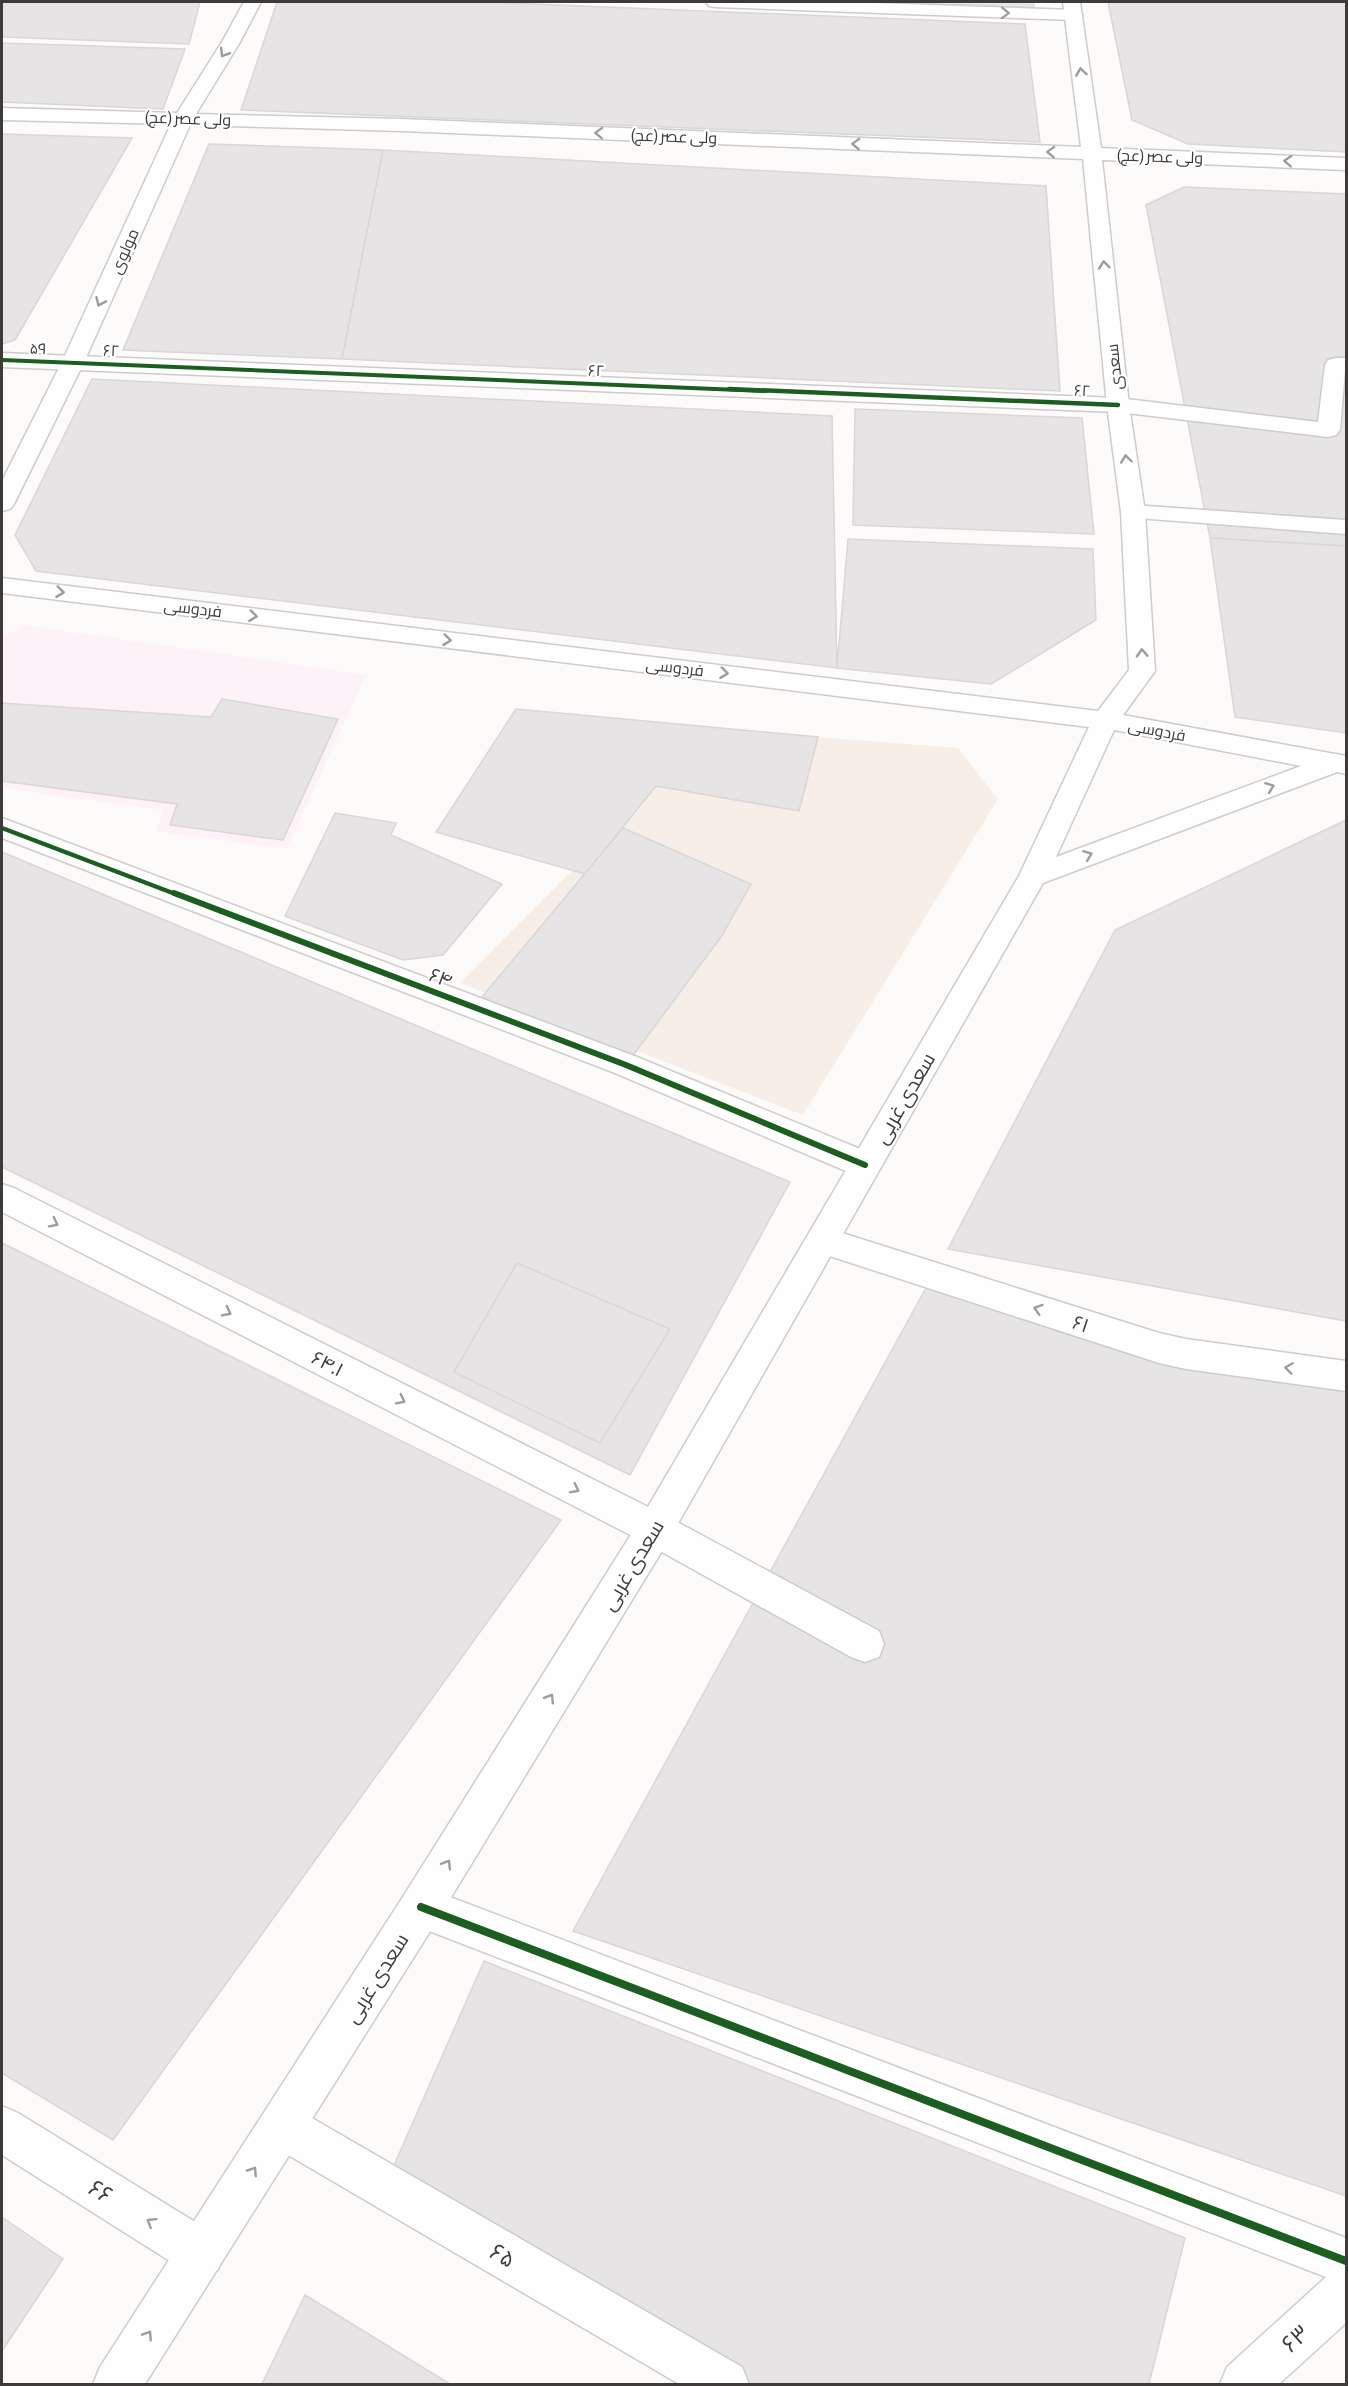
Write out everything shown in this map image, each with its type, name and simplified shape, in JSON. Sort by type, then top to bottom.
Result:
[{"type":"main road","name":"مولوی","points":[[2,504],[73,362],[184,117],[231,42],[252,2]]},
{"type":"main road","points":[[715,2],[1072,8]]},
{"type":"main road","name":"سعدی","points":[[1072,8],[1092,154],[1118,405],[1133,512],[1142,671],[1105,720]]},
{"type":"main road","name":"ولی عصر (عج)","points":[[2,114],[184,117],[1347,164]]},
{"type":"main road","name":"۵۹","points":[[2,360],[73,362]]},
{"type":"main road","name":"۶۲","points":[[73,362],[1118,405],[1328,430],[1336,365],[1347,365]]},
{"type":"main road","points":[[1133,512],[1347,527]]},
{"type":"main road","name":"فردوسی","points":[[2,585],[1105,720],[1339,764]]},
{"type":"main road","name":"سعدی غربی","points":[[117,2385],[421,1907],[655,1529],[1033,876],[1105,720]]},
{"type":"main road","points":[[1033,876],[1339,764]]},
{"type":"main road","name":"۶۴","points":[[2,828],[626,1065],[865,1165]]},
{"type":"main road","name":"۶۴.۱","points":[[2,1197],[655,1529],[865,1644]]},
{"type":"main road","name":"۶۱","points":[[823,1240],[1159,1348],[1186,1354],[1347,1376]]},
{"type":"main road","points":[[421,1907],[1347,2261]]},
{"type":"main road","name":"۶۵","points":[[282,2126],[725,2385]]},
{"type":"main road","name":"۶۶","points":[[2,2129],[201,2253]]},
{"type":"main road","name":"۶۳","points":[[1244,2385],[1347,2291]]},
{"type":"shaded area","points":[[23,625],[366,675],[287,849],[156,831],[164,810],[2,788],[2,638]]},
{"type":"shaded area","points":[[818,737],[958,748],[998,799],[803,1115],[460,983],[656,786],[798,810]]},
{"type":"building","points":[[2,2],[200,2],[189,44],[2,37]]},
{"type":"building","points":[[277,2],[484,2],[1025,24],[1040,142],[241,110]]},
{"type":"building","points":[[874,2],[1033,2],[1034,8]]},
{"type":"building","points":[[1108,2],[1346,2],[1346,152],[1188,144],[1132,120]]},
{"type":"building","points":[[2,43],[185,49],[163,109],[2,102]]},
{"type":"building","points":[[2,134],[132,138],[15,340],[2,344]]},
{"type":"building","points":[[209,144],[383,150],[342,359],[123,350]]},
{"type":"building","points":[[383,150],[1046,186],[1060,391],[342,359]]},
{"type":"building","points":[[1184,187],[1346,194],[1346,546],[1210,538],[1146,205]]},
{"type":"building","points":[[92,379],[832,416],[837,668],[36,571],[15,535]]},
{"type":"building","points":[[855,409],[1082,418],[1094,534],[853,525]]},
{"type":"building","points":[[1210,538],[1346,546],[1346,733],[1235,717]]},
{"type":"building","points":[[848,539],[1093,549],[1096,620],[991,684],[837,668]]},
{"type":"building","points":[[222,699],[338,719],[283,840],[170,825],[177,804],[2,781],[2,703],[211,717]]},
{"type":"building","points":[[516,709],[818,737],[799,811],[656,786],[585,874],[436,832]]},
{"type":"building","points":[[335,813],[396,823],[391,835],[502,884],[443,955],[403,960],[285,916]]},
{"type":"building","points":[[1346,820],[1346,1321],[948,1249],[1115,930]]},
{"type":"building","points":[[623,828],[751,884],[721,937],[626,1065],[482,997]]},
{"type":"building","points":[[2,852],[790,1182],[630,1475],[2,1167]]},
{"type":"building","points":[[2,1243],[561,1520],[113,2140],[2,2073]]},
{"type":"building","points":[[517,1263],[670,1329],[600,1443],[454,1372]]},
{"type":"building","points":[[927,1286],[1346,1388],[1346,2196],[573,1931]]},
{"type":"building","points":[[484,1961],[1185,2238],[1149,2384],[748,2384],[385,2186]]},
{"type":"building","points":[[2,2217],[63,2259],[2,2351]]},
{"type":"building","points":[[305,2295],[450,2384],[262,2384]]},
{"type":"cycle path","points":[[2,360],[1118,405]]},
{"type":"cycle path","points":[[2,828],[626,1065],[865,1165]]},
{"type":"cycle path","points":[[421,1907],[1346,2261]]}]
